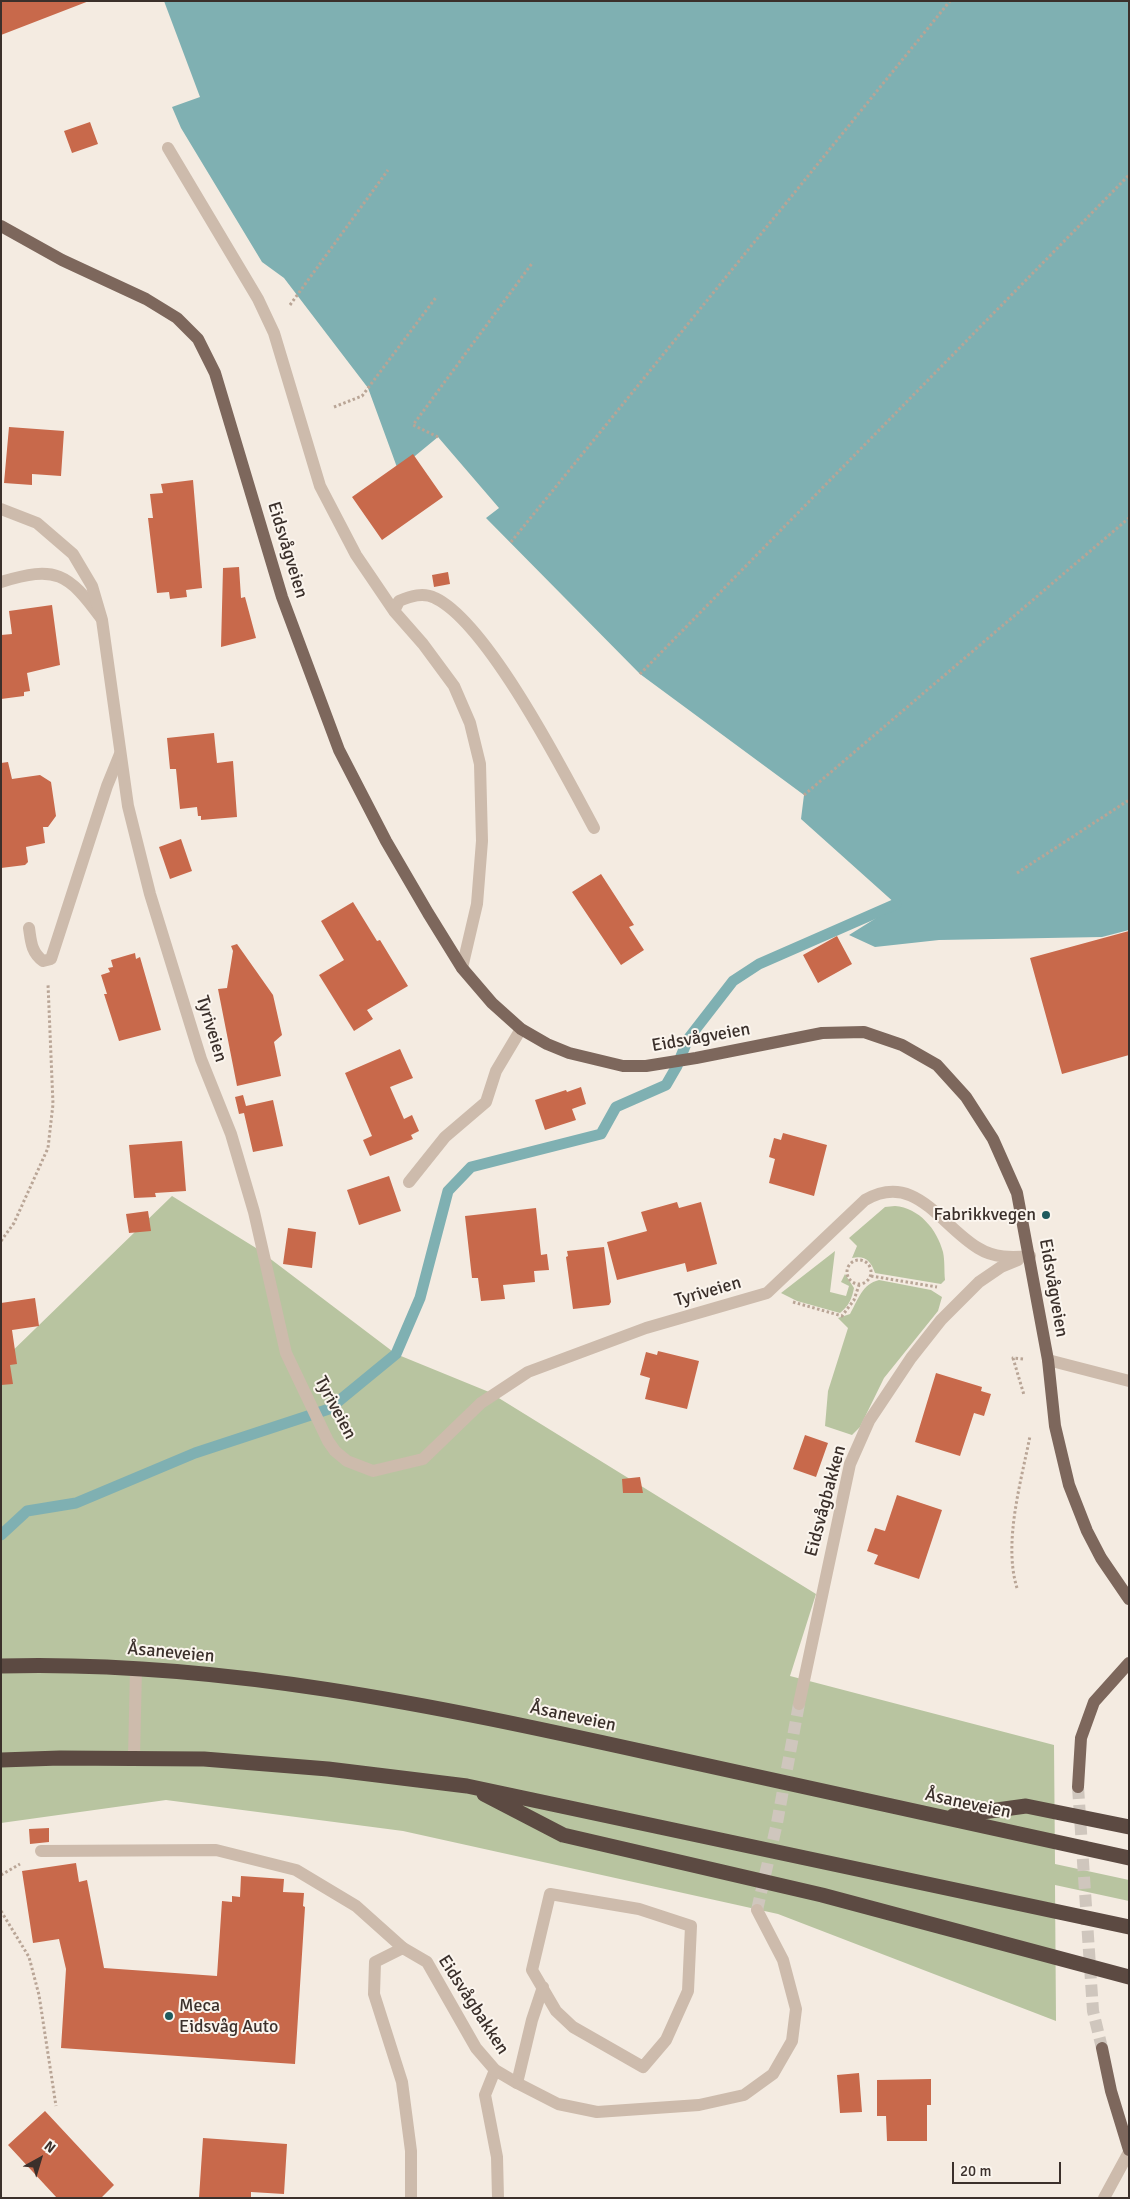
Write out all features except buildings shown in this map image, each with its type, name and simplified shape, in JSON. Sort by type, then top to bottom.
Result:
[{"type":"highway","name":"Åsaneveien","points":[[1,1666],[63,1664],[136,1668],[269,1680],[404,1702],[592,1740],[1129,1858]]},
{"type":"highway","points":[[1,1760],[204,1759],[328,1768],[467,1786],[1129,1927]]},
{"type":"highway","points":[[467,1786],[562,1835],[822,1895],[1129,1978]]},
{"type":"highway","points":[[942,1817],[1026,1806],[1129,1827]]},
{"type":"main road","name":"Eidsvågveien","points":[[1,226],[62,260],[146,299],[177,318],[198,339],[215,374],[282,597],[339,750],[386,841],[462,968],[492,1003],[521,1030],[569,1053],[624,1066],[657,1064],[696,1058],[822,1033],[864,1032],[902,1045],[937,1065],[966,1097],[993,1139],[1018,1194],[1048,1360],[1055,1426],[1069,1485],[1101,1558],[1129,1599]]},
{"type":"main road","points":[[1078,1787],[1081,1738],[1094,1702],[1129,1663]]},
{"type":"main road","points":[[1102,2048],[1111,2091],[1129,2151]]},
{"type":"street","points":[[168,148],[258,299],[274,333],[320,486],[356,555],[394,611],[423,644],[454,686],[470,723],[480,764],[482,841],[474,921],[462,968]]},
{"type":"street","name":"Tyriveien","points":[[1,509],[37,523],[73,554],[92,586],[102,620],[128,806],[160,927],[201,1059],[231,1134],[264,1250],[286,1353],[326,1436],[335,1451],[347,1461],[373,1471],[422,1459],[481,1403],[528,1372],[646,1328],[767,1293],[865,1200],[878,1192],[902,1192],[915,1196],[964,1238],[979,1249],[993,1255],[1015,1258],[1030,1256]]},
{"type":"street","name":"Tyriveien","points":[[1,582],[39,572],[53,575],[70,582],[84,595],[102,620]]},
{"type":"street","points":[[394,611],[399,601],[422,594],[445,604],[468,625],[506,677],[558,760],[594,828]]},
{"type":"street","name":"Tyriveien","points":[[51,959],[107,786],[120,754]]},
{"type":"street","points":[[29,928],[32,948],[39,958],[43,962],[51,959]]},
{"type":"street","points":[[409,1182],[445,1137],[486,1102],[496,1071],[521,1030]]},
{"type":"street","name":"Eidsvågbakken","points":[[799,1704],[850,1464],[869,1421],[911,1358],[941,1320],[967,1294],[1001,1267],[1030,1256]]},
{"type":"street","points":[[1048,1360],[1129,1381]]},
{"type":"street","points":[[134,1758],[136,1668]]},
{"type":"street","name":"Eidsvågbakken","points":[[41,1851],[216,1850],[296,1870],[356,1906],[403,1948],[426,1962],[476,2048],[495,2070],[558,2104],[597,2112],[699,2105],[744,2096],[773,2074],[792,2041],[796,2009],[783,1960],[757,1910]]},
{"type":"street","points":[[550,1894],[639,1909],[691,1926],[688,1991],[666,2040],[643,2067],[572,2027],[556,2012],[543,1987],[532,1970],[550,1894]]},
{"type":"street","points":[[403,1948],[375,1962],[374,1994],[402,2082],[411,2152],[411,2198]]},
{"type":"street","points":[[517,2083],[532,2020],[543,1987]]},
{"type":"street","points":[[495,2070],[485,2095],[497,2157],[498,2198]]},
{"type":"street","points":[[1104,2198],[1129,2151]]},
{"type":"path","points":[[511,542],[950,1]]},
{"type":"path","points":[[288,308],[388,170]]},
{"type":"path","points":[[640,674],[1129,175]]},
{"type":"path","points":[[438,437],[413,425],[533,262]]},
{"type":"path","points":[[334,407],[362,396],[437,296]]},
{"type":"path","points":[[804,795],[1129,518]]},
{"type":"path","points":[[1017,873],[1129,800]]},
{"type":"path","points":[[1,1242],[14,1223],[48,1148],[53,1104],[47,990],[51,959]]},
{"type":"path","points":[[861,1260],[868,1264],[871,1276],[866,1282],[859,1285],[851,1282],[847,1275],[847,1268],[853,1261],[861,1260]]},
{"type":"path","points":[[871,1276],[967,1294]]},
{"type":"path","points":[[812,1308],[842,1316],[854,1300],[859,1285]]},
{"type":"path","points":[[1024,1397],[1013,1358],[1048,1360]]},
{"type":"path","points":[[1017,1588],[1013,1575],[1013,1543],[1017,1498],[1030,1434]]},
{"type":"path","points":[[1,1911],[29,1957],[39,1995],[56,2106]]},
{"type":"green space","points":[[172,1196],[256,1248],[396,1354],[489,1392],[816,1594],[790,1676],[1054,1745],[1055,1864],[1129,1880],[1129,1901],[1055,1885],[1056,2021],[778,1914],[403,1831],[166,1800],[1,1823],[1,1362]]},
{"type":"green space","points":[[895,1206],[919,1215],[932,1228],[943,1252],[945,1280],[941,1284],[875,1273],[872,1265],[864,1258],[852,1258],[857,1246],[849,1238],[885,1207]]},
{"type":"green space","points":[[835,1251],[830,1292],[846,1296],[849,1286],[841,1282],[845,1274],[854,1288],[850,1302],[840,1313],[797,1301],[781,1293]]},
{"type":"green space","points":[[879,1280],[931,1290],[942,1297],[938,1311],[884,1378],[860,1427],[852,1435],[825,1426],[828,1391],[848,1328],[838,1318],[850,1314],[864,1289]]},
{"type":"water","points":[[164,1],[1129,1],[1129,930],[1102,937],[939,940],[875,947],[849,935],[897,905],[801,819],[804,795],[640,674],[486,518],[499,508],[438,437],[398,470],[368,388],[284,278],[262,262],[181,128],[172,107],[200,97]]},
{"type":"waterway","points":[[1,1535],[27,1511],[76,1503],[195,1453],[329,1409],[396,1354],[420,1298],[448,1191],[471,1167],[601,1134],[616,1107],[666,1085],[677,1066],[688,1039],[733,981],[759,964],[896,904]]},
{"type":"tunnel","points":[[757,1910],[777,1823],[799,1704]]},
{"type":"tunnel","points":[[1078,1787],[1093,2011],[1102,2048]]},
{"type":"place","name":"Fabrikkvegen","points":[[1046,1215]]},
{"type":"place","name":"Meca Eidsvåg Auto","points":[[169,2016]]}]
